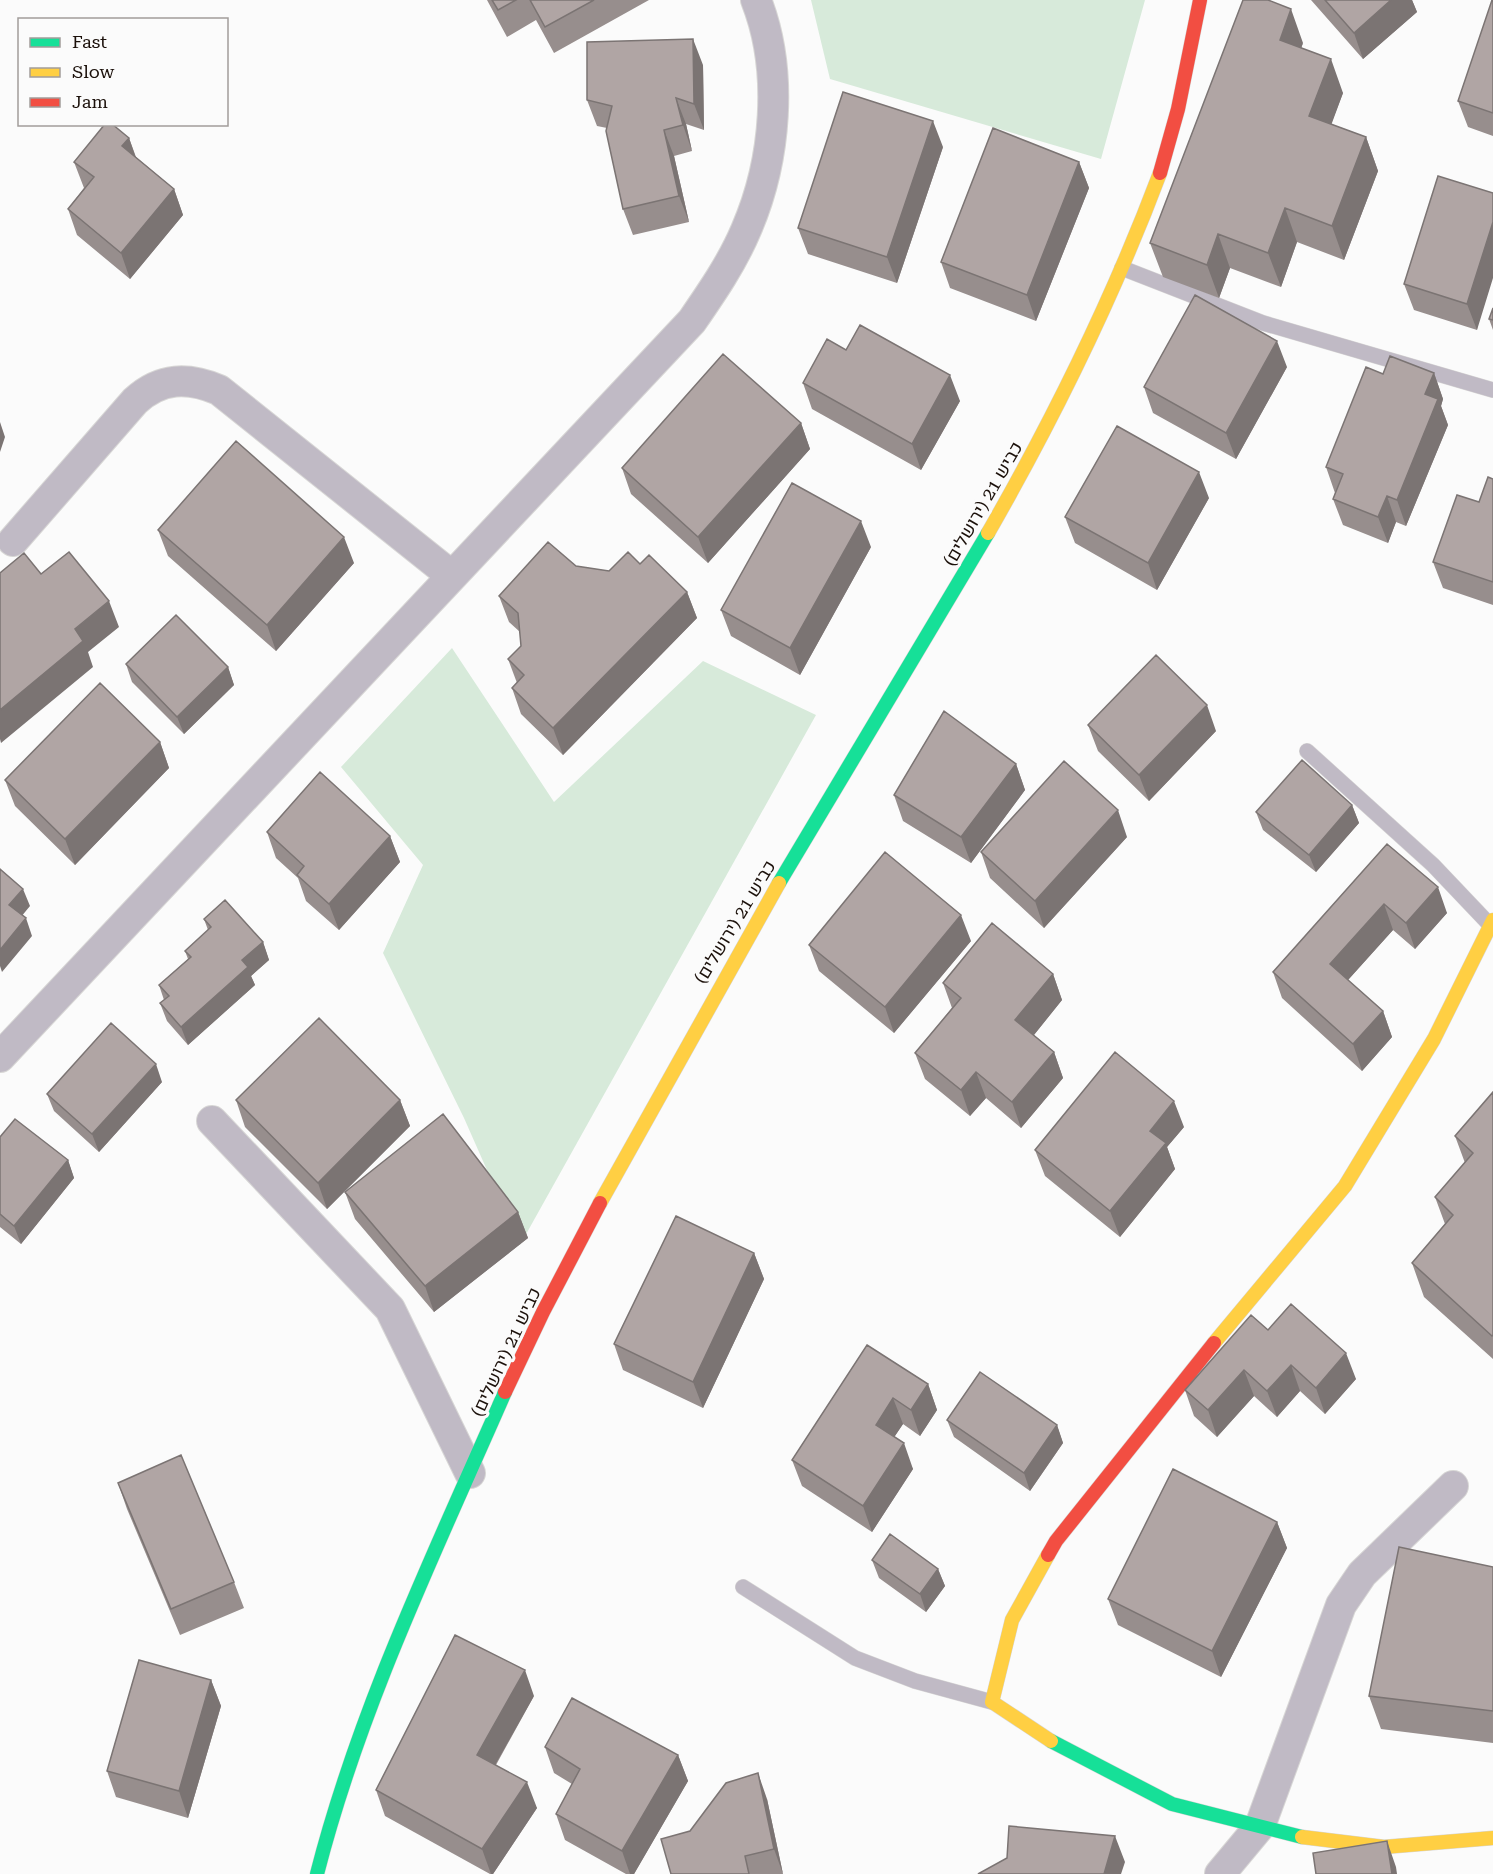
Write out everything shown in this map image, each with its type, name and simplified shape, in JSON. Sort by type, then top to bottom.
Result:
[{"type":"main road","name":"כביש 21 (ירושלים)","points":[[317,1874],[325,1839],[383,1669],[541,1315],[712,996],[996,521],[1050,423],[1122,268],[1160,173],[1180,103],[1200,0]]},
{"type":"main road","points":[[1492,926],[1434,1039],[1345,1186],[1201,1358],[1056,1541],[1012,1620],[992,1702],[1054,1743],[1173,1804],[1316,1840],[1384,1847],[1493,1838]]},
{"type":"street","points":[[0,1057],[692,321],[724,275],[750,218],[764,174],[772,121],[772,65],[762,16],[756,0]]},
{"type":"street","points":[[13,541],[135,401],[146,391],[163,383],[180,380],[199,382],[219,390],[452,576]]},
{"type":"street","points":[[212,1121],[390,1309],[470,1473]]},
{"type":"street","points":[[1220,1874],[1260,1826],[1341,1605],[1362,1574],[1453,1486]]},
{"type":"lane","points":[[1122,268],[1263,323],[1493,390]]},
{"type":"lane","points":[[1306,751],[1433,865],[1492,926]]},
{"type":"lane","points":[[743,1587],[855,1658],[915,1681],[992,1702]]},
{"type":"green space","points":[[811,0],[1145,0],[1101,159],[830,79]]},
{"type":"green space","points":[[452,648],[554,802],[703,661],[816,715],[520,1245],[464,1118],[383,953],[423,865],[341,767]]},
{"type":"building","points":[[492,0],[516,0],[498,10]]},
{"type":"building","points":[[530,0],[594,0],[545,27]]},
{"type":"building","points":[[1243,0],[1268,0],[1291,9],[1280,40],[1331,59],[1309,116],[1366,137],[1332,226],[1285,208],[1268,253],[1218,234],[1207,265],[1150,243]]},
{"type":"building","points":[[1325,0],[1391,0],[1354,33]]},
{"type":"building","points":[[1493,0],[1493,113],[1458,101]]},
{"type":"building","points":[[693,39],[694,104],[676,98],[683,125],[664,130],[679,196],[623,209],[606,131],[612,106],[587,100],[587,42]]},
{"type":"building","points":[[843,92],[933,121],[887,257],[798,228]]},
{"type":"building","points":[[103,126],[114,126],[129,138],[122,146],[174,189],[121,253],[68,209],[94,177],[74,162]]},
{"type":"building","points":[[993,128],[1079,162],[1027,295],[941,262]]},
{"type":"building","points":[[1438,176],[1493,193],[1493,222],[1467,304],[1404,284]]},
{"type":"building","points":[[1195,295],[1277,341],[1226,433],[1144,387]]},
{"type":"building","points":[[1493,308],[1493,320],[1489,319]]},
{"type":"building","points":[[860,325],[950,375],[912,444],[803,383],[827,339],[846,350]]},
{"type":"building","points":[[723,354],[801,423],[698,537],[622,468]]},
{"type":"building","points":[[1390,356],[1434,373],[1425,394],[1438,399],[1397,500],[1387,496],[1378,517],[1333,499],[1343,474],[1326,467],[1366,367],[1383,374]]},
{"type":"building","points":[[1117,426],[1199,472],[1148,563],[1065,517]]},
{"type":"building","points":[[236,441],[344,537],[267,625],[158,530]]},
{"type":"building","points":[[1488,477],[1493,479],[1493,582],[1433,562],[1457,495],[1479,502]]},
{"type":"building","points":[[792,483],[861,521],[790,648],[721,610]]},
{"type":"building","points":[[548,542],[576,566],[609,571],[628,552],[640,564],[649,555],[687,592],[553,728],[512,688],[524,675],[508,659],[521,646],[518,613],[499,596]]},
{"type":"building","points":[[69,552],[109,601],[75,629],[83,641],[0,710],[0,573],[24,553],[41,574]]},
{"type":"building","points":[[176,615],[228,667],[177,717],[126,664]]},
{"type":"building","points":[[1156,655],[1207,705],[1139,775],[1088,725]]},
{"type":"building","points":[[100,683],[160,742],[65,839],[5,780]]},
{"type":"building","points":[[944,711],[1016,764],[961,837],[894,795]]},
{"type":"building","points":[[1302,760],[1352,805],[1309,855],[1256,812]]},
{"type":"building","points":[[1064,761],[1118,810],[1035,901],[981,852]]},
{"type":"building","points":[[320,772],[390,836],[329,904],[297,875],[304,866],[267,832]]},
{"type":"building","points":[[1387,844],[1438,887],[1406,923],[1384,904],[1330,964],[1383,1011],[1353,1044],[1273,972]]},
{"type":"building","points":[[885,852],[961,915],[885,1007],[809,945]]},
{"type":"building","points":[[0,869],[23,889],[9,905],[26,918],[0,950]]},
{"type":"building","points":[[225,900],[263,942],[242,960],[248,967],[181,1027],[160,1003],[169,996],[159,985],[191,957],[185,951],[211,927],[204,919]]},
{"type":"building","points":[[992,923],[1053,974],[1015,1020],[1054,1052],[1012,1102],[976,1072],[961,1090],[915,1053],[961,998],[943,983]]},
{"type":"building","points":[[319,1018],[400,1100],[318,1183],[236,1100]]},
{"type":"building","points":[[111,1023],[156,1064],[92,1134],[47,1094]]},
{"type":"building","points":[[1115,1052],[1174,1101],[1150,1131],[1166,1143],[1110,1211],[1035,1150]]},
{"type":"building","points":[[1493,1092],[1492,1336],[1412,1263],[1453,1215],[1435,1197],[1473,1153],[1455,1136]]},
{"type":"building","points":[[443,1114],[518,1212],[425,1286],[345,1192]]},
{"type":"building","points":[[15,1119],[68,1160],[14,1226],[0,1214],[0,1137]]},
{"type":"building","points":[[676,1216],[754,1253],[693,1382],[614,1344]]},
{"type":"building","points":[[1291,1304],[1346,1353],[1316,1388],[1291,1365],[1267,1391],[1244,1370],[1208,1410],[1185,1390],[1251,1315],[1268,1330]]},
{"type":"building","points":[[867,1345],[928,1384],[911,1410],[893,1398],[876,1425],[904,1443],[863,1506],[792,1460]]},
{"type":"building","points":[[980,1372],[1057,1425],[1024,1473],[947,1420]]},
{"type":"building","points":[[181,1455],[234,1582],[171,1609],[118,1483]]},
{"type":"building","points":[[1173,1469],[1277,1522],[1212,1651],[1108,1599]]},
{"type":"building","points":[[890,1534],[938,1569],[920,1594],[872,1560]]},
{"type":"building","points":[[1399,1547],[1493,1567],[1493,1711],[1369,1696]]},
{"type":"building","points":[[455,1635],[525,1670],[477,1755],[527,1782],[482,1849],[376,1790]]},
{"type":"building","points":[[139,1660],[211,1680],[179,1791],[107,1771]]},
{"type":"building","points":[[572,1698],[678,1755],[622,1851],[556,1814],[580,1769],[545,1747]]},
{"type":"building","points":[[758,1773],[774,1849],[745,1856],[749,1874],[671,1874],[661,1839],[690,1831],[726,1783]]},
{"type":"building","points":[[1009,1826],[1115,1836],[1104,1874],[978,1874],[1007,1858]]},
{"type":"building","points":[[1387,1841],[1392,1874],[1316,1874],[1313,1853]]},
{"type":"traffic: fast","points":[[779,883],[988,533]]},
{"type":"traffic: fast","points":[[317,1874],[355,1750],[377,1689],[505,1392]]},
{"type":"traffic: fast","points":[[1051,1741],[1172,1804],[1302,1837]]},
{"type":"traffic: slow","points":[[988,533],[1037,445],[1103,311],[1160,173]]},
{"type":"traffic: slow","points":[[600,1203],[779,883]]},
{"type":"traffic: slow","points":[[1214,1343],[1345,1186],[1434,1039],[1493,920]]},
{"type":"traffic: slow","points":[[1048,1555],[1012,1620],[992,1702],[1051,1741]]},
{"type":"traffic: slow","points":[[1302,1837],[1384,1847],[1493,1838]]},
{"type":"traffic: jam","points":[[1160,173],[1178,109],[1200,0]]},
{"type":"traffic: jam","points":[[505,1392],[543,1312],[600,1203]]},
{"type":"traffic: jam","points":[[1048,1555],[1056,1541],[1214,1343]]}]
